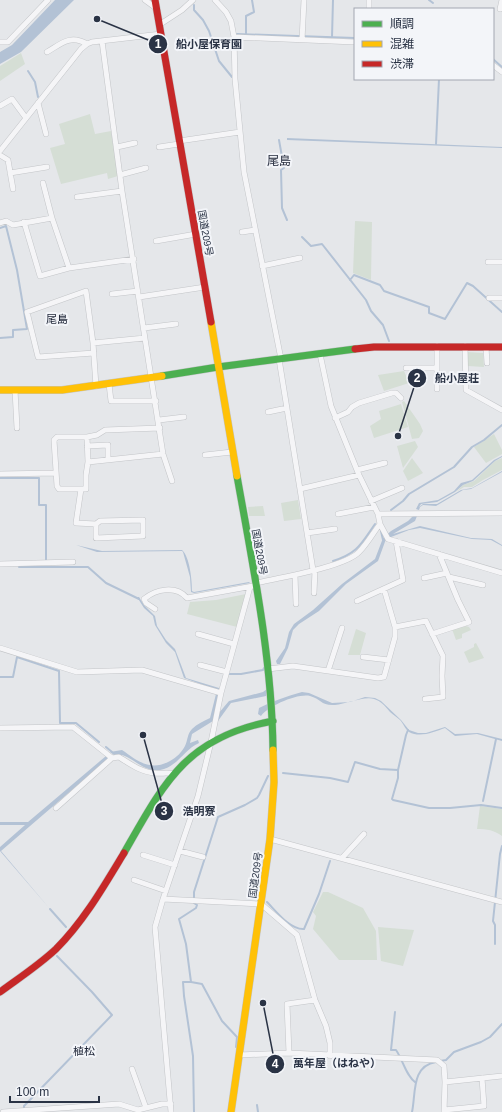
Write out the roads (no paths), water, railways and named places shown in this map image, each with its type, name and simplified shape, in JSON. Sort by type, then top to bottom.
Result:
[{"type":"main road","name":"国道209号","points":[[156,4],[205,287],[268,669],[273,721],[274,782],[270,839],[231,1112]]},
{"type":"main road","points":[[0,390],[62,390],[218,367],[374,347],[502,347]]},
{"type":"main road","points":[[0,992],[49,955],[76,926],[102,888],[154,801],[184,763],[211,742],[232,732],[256,724],[273,721]]},
{"type":"street","points":[[0,42],[8,42],[48,0]]},
{"type":"street","points":[[145,0],[156,4]]},
{"type":"street","points":[[159,26],[182,10],[193,0]]},
{"type":"street","points":[[215,0],[226,12],[231,22],[234,37],[235,79],[244,172],[280,359],[314,570],[314,593]]},
{"type":"street","points":[[302,40],[304,0]]},
{"type":"street","points":[[500,9],[502,0]]},
{"type":"street","points":[[0,151],[81,49],[87,44],[161,34]]},
{"type":"street","points":[[234,37],[354,42]]},
{"type":"street","points":[[47,52],[72,39],[77,39],[87,44]]},
{"type":"street","points":[[102,41],[122,192],[134,259],[163,454],[172,481]]},
{"type":"street","points":[[494,66],[502,72]]},
{"type":"street","points":[[0,106],[12,99],[26,118]]},
{"type":"street","points":[[38,103],[46,134]]},
{"type":"street","points":[[160,147],[179,142],[240,132]]},
{"type":"street","points":[[117,147],[135,143]]},
{"type":"street","points":[[0,156],[8,160],[12,189]]},
{"type":"street","points":[[10,173],[46,167]]},
{"type":"street","points":[[120,175],[146,168]]},
{"type":"street","points":[[44,183],[52,218],[69,268]]},
{"type":"street","points":[[77,197],[122,192]]},
{"type":"street","points":[[0,223],[6,221],[13,225],[52,218]]},
{"type":"street","points":[[24,222],[40,276],[69,268],[134,259]]},
{"type":"street","points":[[242,232],[255,230]]},
{"type":"street","points":[[156,240],[196,234]]},
{"type":"street","points":[[262,266],[300,258]]},
{"type":"street","points":[[488,262],[502,262]]},
{"type":"street","points":[[112,294],[139,294],[205,287]]},
{"type":"street","points":[[94,353],[38,356],[27,312],[86,291],[93,343],[94,353],[96,386]]},
{"type":"street","points":[[489,298],[502,298]]},
{"type":"street","points":[[144,328],[176,324]]},
{"type":"street","points":[[93,343],[145,338]]},
{"type":"street","points":[[437,346],[437,389]]},
{"type":"street","points":[[465,346],[466,390],[502,410]]},
{"type":"street","points":[[486,347],[487,363]]},
{"type":"street","points":[[320,354],[331,406],[358,473],[378,514],[380,524],[388,539],[502,572]]},
{"type":"street","points":[[406,368],[437,368]]},
{"type":"street","points":[[109,384],[111,401],[156,400]]},
{"type":"street","points":[[15,390],[17,428]]},
{"type":"street","points":[[336,418],[348,412],[352,407],[359,403],[392,393],[396,393],[401,398]]},
{"type":"street","points":[[268,412],[287,408]]},
{"type":"street","points":[[159,420],[184,417]]},
{"type":"street","points":[[87,436],[88,462],[86,489],[59,489],[57,486],[54,440],[57,437],[97,435],[105,430],[160,428]]},
{"type":"street","points":[[87,446],[108,445],[108,460]]},
{"type":"street","points":[[205,455],[232,452]]},
{"type":"street","points":[[88,462],[163,454]]},
{"type":"street","points":[[300,489],[358,473],[385,462]]},
{"type":"street","points":[[0,474],[56,473]]},
{"type":"street","points":[[371,501],[402,488]]},
{"type":"street","points":[[81,489],[76,523],[96,524],[100,521],[143,520],[143,536],[96,538],[96,524]]},
{"type":"street","points":[[338,514],[374,506]]},
{"type":"street","points":[[378,514],[502,513]]},
{"type":"street","points":[[155,609],[146,603],[144,599],[158,591],[178,591],[187,598],[254,585],[348,560],[359,552],[380,524]]},
{"type":"street","points":[[307,533],[335,529]]},
{"type":"street","points":[[357,601],[403,580],[396,541]]},
{"type":"street","points":[[432,634],[469,622],[439,554]]},
{"type":"street","points":[[0,564],[73,562]]},
{"type":"street","points":[[295,575],[296,604]]},
{"type":"street","points":[[424,578],[448,575],[483,585]]},
{"type":"street","points":[[171,1112],[155,927],[198,796],[211,742],[216,713],[234,644],[254,585]]},
{"type":"street","points":[[268,669],[293,666],[378,678],[384,677],[395,637],[395,627],[384,589]]},
{"type":"street","points":[[395,627],[426,621],[443,656],[443,697],[426,699]]},
{"type":"street","points":[[328,671],[342,628]]},
{"type":"street","points":[[198,634],[234,644]]},
{"type":"street","points":[[0,648],[77,672],[142,670],[221,693]]},
{"type":"street","points":[[363,657],[389,660]]},
{"type":"street","points":[[200,665],[227,672]]},
{"type":"street","points":[[0,728],[73,726],[112,758]]},
{"type":"street","points":[[56,808],[112,758],[119,757],[142,771],[156,773],[166,772],[174,774]]},
{"type":"street","points":[[342,858],[364,834]]},
{"type":"street","points":[[270,839],[502,902]]},
{"type":"street","points":[[180,851],[203,857]]},
{"type":"street","points":[[143,855],[175,865]]},
{"type":"street","points":[[134,880],[166,891]]},
{"type":"street","points":[[163,899],[261,904],[298,935],[315,1000],[326,1026],[330,1042],[330,1056]]},
{"type":"street","points":[[289,1053],[287,1004],[315,1000]]},
{"type":"street","points":[[239,1055],[289,1053],[437,1060],[444,1066],[444,1111],[484,1106],[482,1078]]},
{"type":"street","points":[[132,1069],[146,1108]]},
{"type":"street","points":[[445,1082],[502,1076]]},
{"type":"street","points":[[3,1112],[119,1104],[138,1110],[162,1104],[170,1104]]},
{"type":"water","points":[[55,0],[74,0],[21,52],[0,64],[0,52],[12,45]]},
{"type":"water","points":[[287,138],[502,147],[502,148],[287,140]]},
{"type":"water","points":[[502,456],[473,481],[463,485],[455,492],[437,502],[421,504],[419,507],[423,504],[437,504],[461,490],[472,488],[502,472],[471,489],[463,490],[436,506],[423,505],[419,510],[416,509],[419,503],[438,500],[454,491],[461,483],[472,480],[494,460]]},
{"type":"water","points":[[414,515],[417,516],[415,521],[393,534],[420,526],[471,538],[492,539],[502,546],[491,540],[472,539],[420,528],[409,530],[386,539],[378,561],[346,584],[319,611],[299,624],[293,630],[288,648],[280,664],[277,664],[276,661],[285,648],[289,632],[294,624],[375,559],[383,538],[391,531],[408,521]]},
{"type":"water","points":[[76,545],[102,551],[182,550],[185,553],[189,563],[192,591],[194,592],[250,583],[194,593],[191,592],[190,577],[182,551],[97,552]]},
{"type":"water","points":[[137,597],[139,597],[144,605],[155,616],[157,626],[166,640],[175,649],[186,678],[219,688],[218,714],[229,701],[263,692],[267,689],[266,696],[231,703],[218,721],[213,721],[192,734],[190,743],[198,740],[199,743],[174,764],[164,769],[156,770],[143,767],[126,756],[114,755],[110,752],[122,750],[144,764],[150,765],[163,764],[170,761],[182,751],[192,729],[210,718],[217,690],[184,678],[175,652],[166,643],[155,625],[153,616],[144,608]]},
{"type":"water","points":[[302,692],[309,693],[332,703],[349,702],[330,705],[314,697],[298,696],[276,704],[261,716],[258,714],[259,708]]},
{"type":"water","points":[[365,697],[375,698],[381,701],[401,720],[409,730],[418,733],[426,733],[445,727],[455,734],[478,733],[502,739],[502,741],[477,734],[455,736],[445,728],[427,734],[413,734],[409,732],[400,720],[379,701],[370,698],[353,701]]},
{"type":"water","points":[[106,756],[108,759],[1,851],[50,909],[0,851],[0,847],[25,825],[0,825],[0,822],[28,822]]},
{"type":"waterway","points":[[246,35],[246,16],[254,12],[252,0]]},
{"type":"waterway","points":[[332,37],[333,0]]},
{"type":"waterway","points":[[429,0],[433,3]]},
{"type":"waterway","points":[[194,5],[194,10],[203,20],[209,31],[219,61],[232,77]]},
{"type":"waterway","points":[[237,34],[354,38]]},
{"type":"waterway","points":[[494,60],[502,67]]},
{"type":"waterway","points":[[28,71],[35,82],[38,97]]},
{"type":"waterway","points":[[436,144],[439,80]]},
{"type":"waterway","points":[[279,140],[284,168],[281,170],[282,208],[287,220]]},
{"type":"waterway","points":[[0,228],[6,226],[17,270],[27,329],[13,330],[13,337],[0,338]]},
{"type":"waterway","points":[[302,237],[311,246],[322,244],[366,300],[371,311],[383,325],[389,341]]},
{"type":"waterway","points":[[350,280],[354,275],[380,285],[384,291],[429,307],[429,313],[445,319],[467,283],[473,286],[502,312]]},
{"type":"waterway","points":[[391,510],[403,501],[409,494],[454,467],[472,447],[484,440],[502,425]]},
{"type":"waterway","points":[[0,478],[39,478],[39,505],[46,505],[46,560]]},
{"type":"waterway","points":[[333,561],[354,551],[375,524]]},
{"type":"waterway","points":[[381,531],[383,540]]},
{"type":"waterway","points":[[19,567],[88,567],[106,583],[139,599]]},
{"type":"waterway","points":[[0,677],[13,677],[17,657],[59,671],[60,723],[76,723],[99,742]]},
{"type":"waterway","points":[[228,674],[241,674],[263,670],[264,668]]},
{"type":"waterway","points":[[398,770],[408,730]]},
{"type":"waterway","points":[[483,801],[496,739]]},
{"type":"waterway","points":[[106,747],[112,752]]},
{"type":"waterway","points":[[283,773],[330,778],[348,782],[355,762],[380,769],[398,770],[398,778],[392,799]]},
{"type":"waterway","points":[[194,1112],[193,1056],[183,982],[191,982],[186,944],[179,919],[196,908],[197,905],[194,903],[194,892],[218,817],[257,798],[268,776]]},
{"type":"waterway","points":[[393,800],[429,808],[450,808],[481,805],[502,808]]},
{"type":"waterway","points":[[495,944],[495,925],[493,921],[502,846]]},
{"type":"waterway","points":[[267,902],[289,923],[304,929],[319,894],[330,861]]},
{"type":"waterway","points":[[50,909],[66,927]]},
{"type":"waterway","points":[[24,1111],[24,1106],[112,1015],[57,956]]},
{"type":"waterway","points":[[191,982],[202,984],[222,1021],[237,1037],[236,1047]]},
{"type":"waterway","points":[[395,1012],[391,1050],[396,1050],[407,1072],[416,1083]]},
{"type":"waterway","points":[[440,1061],[446,1060],[454,1052],[490,1037],[502,1024]]},
{"type":"waterway","points":[[412,1112],[418,1075],[422,1069],[436,1062]]},
{"type":"waterway","points":[[257,1105],[258,1112]]},
{"type":"place","name":"船小屋保育園","points":[[97,19]]},
{"type":"place","name":"船小屋荘","points":[[398,436]]},
{"type":"place","name":"浩明寮","points":[[143,735]]},
{"type":"place","name":"萬年屋（はねや）","points":[[263,1003]]},
{"type":"district","name":"尾島","points":[[279,161]]},
{"type":"district","name":"尾島","points":[[57,319]]},
{"type":"district","name":"植松","points":[[84,1051]]}]
